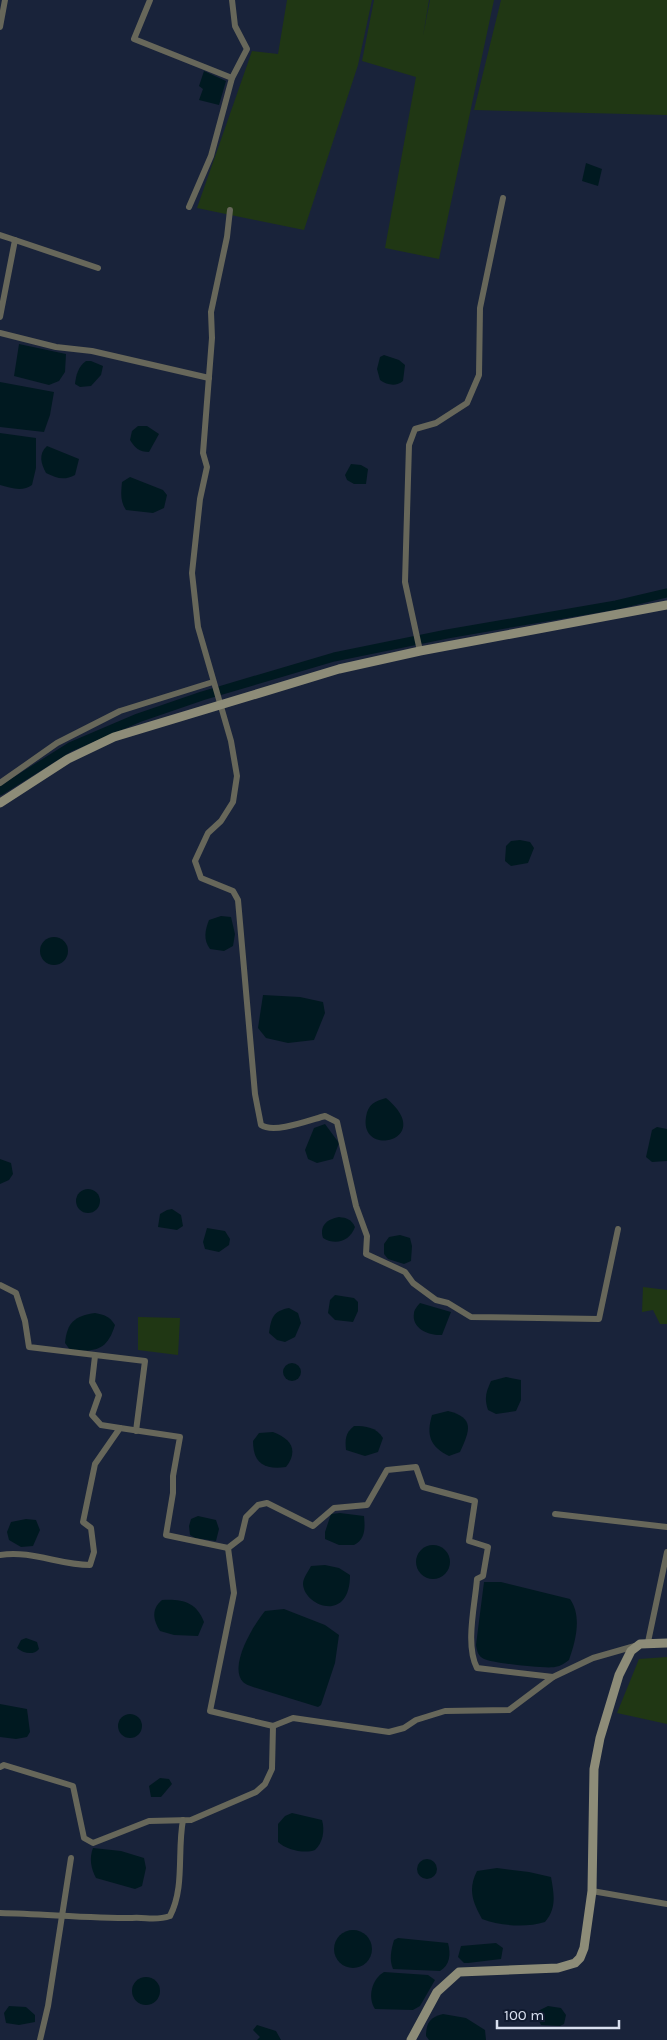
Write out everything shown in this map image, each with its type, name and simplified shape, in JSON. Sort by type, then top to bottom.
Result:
[{"type":"street","points":[[0,28],[5,0]]},
{"type":"street","points":[[150,0],[134,39],[232,78]]},
{"type":"street","points":[[189,207],[211,156],[232,78],[247,49],[235,26],[232,0]]},
{"type":"street","points":[[420,651],[405,582],[409,445],[415,429],[436,423],[467,403],[478,375],[480,308],[503,198]]},
{"type":"street","points":[[230,210],[227,237],[212,312],[203,453],[206,467],[200,499],[192,572],[198,626],[213,682],[222,705],[235,759],[237,776],[236,793],[233,802],[221,821],[208,834],[195,861],[201,878],[233,891],[238,900],[255,1094],[261,1125],[268,1128],[285,1127],[326,1116],[336,1122],[352,1190],[368,1236],[366,1254],[405,1272],[412,1284],[436,1300],[448,1303],[471,1317],[599,1319],[618,1229]]},
{"type":"street","points":[[0,234],[98,268]]},
{"type":"street","points":[[0,317],[15,240]]},
{"type":"street","points":[[0,332],[56,347],[92,351],[209,378]]},
{"type":"street","points":[[0,803],[68,759],[114,736],[339,669],[420,651],[667,604]]},
{"type":"street","points":[[0,784],[57,743],[120,711],[213,682]]},
{"type":"street","points":[[0,1284],[16,1292],[25,1321],[29,1347],[145,1361],[136,1431]]},
{"type":"street","points":[[95,1356],[92,1382],[99,1395],[92,1415],[101,1425],[180,1437],[172,1476],[174,1492],[166,1535],[228,1548],[241,1538],[246,1517],[258,1505],[267,1503],[313,1526],[334,1508],[367,1505],[387,1470],[416,1467],[423,1487],[475,1501],[469,1541],[488,1547],[483,1576],[477,1579],[474,1611],[471,1656],[477,1668],[554,1677]]},
{"type":"street","points":[[0,1555],[28,1554],[76,1565],[90,1565],[94,1552],[91,1528],[83,1522],[92,1474],[95,1464],[120,1428]]},
{"type":"street","points":[[555,1514],[667,1528]]},
{"type":"street","points":[[228,1548],[234,1593],[210,1711],[273,1726],[293,1718],[389,1732],[404,1728],[416,1720],[445,1711],[509,1710],[554,1677],[593,1658],[644,1643],[667,1643]]},
{"type":"street","points":[[411,2040],[437,1992],[459,1972],[558,1968],[575,1963],[580,1958],[584,1948],[592,1892],[594,1769],[597,1754],[619,1675],[631,1651],[644,1643],[667,1552]]},
{"type":"street","points":[[0,1767],[4,1765],[73,1786],[84,1838],[93,1842],[149,1821],[190,1820],[256,1792],[265,1784],[272,1769],[273,1726]]},
{"type":"street","points":[[0,1913],[63,1914],[95,1918],[136,1917],[158,1920],[170,1916],[178,1901],[179,1851],[183,1820]]},
{"type":"street","points":[[40,2040],[63,1914],[71,1858]]},
{"type":"street","points":[[592,1892],[667,1904]]},
{"type":"green space","points":[[287,0],[372,0],[358,65],[304,230],[197,208],[252,51],[278,54]]},
{"type":"green space","points":[[374,0],[429,0],[423,36],[430,0],[494,0],[439,259],[385,248],[416,77],[362,61]]},
{"type":"green space","points":[[501,0],[667,0],[667,115],[474,110]]},
{"type":"green space","points":[[643,1287],[667,1290],[667,1324],[660,1324],[653,1310],[642,1312]]},
{"type":"green space","points":[[138,1317],[180,1318],[178,1355],[138,1350]]},
{"type":"green space","points":[[667,1657],[667,1724],[617,1713],[639,1659]]},
{"type":"water","points":[[204,71],[226,81],[219,105],[199,100],[203,89],[199,86]]},
{"type":"water","points":[[586,163],[602,169],[598,186],[582,181]]},
{"type":"water","points":[[19,344],[66,354],[65,372],[59,381],[49,385],[14,376]]},
{"type":"water","points":[[384,355],[399,360],[405,365],[403,381],[400,383],[392,385],[380,380],[377,369],[380,357]]},
{"type":"water","points":[[86,361],[103,366],[101,375],[91,386],[80,387],[75,384],[76,377],[79,369]]},
{"type":"water","points":[[0,382],[54,392],[50,415],[44,432],[0,427]]},
{"type":"water","points":[[138,426],[147,426],[159,434],[149,452],[138,449],[130,440],[132,431]]},
{"type":"water","points":[[0,433],[36,438],[36,468],[32,485],[16,489],[0,485]]},
{"type":"water","points":[[47,446],[79,459],[75,475],[60,478],[46,473],[41,456]]},
{"type":"water","points":[[351,464],[361,465],[368,469],[366,484],[354,484],[347,480],[345,475]]},
{"type":"water","points":[[130,477],[163,490],[167,495],[164,508],[153,513],[126,510],[121,493],[122,482]]},
{"type":"water","points":[[511,841],[530,842],[534,848],[528,863],[511,866],[505,861],[506,846]]},
{"type":"water","points":[[221,916],[231,917],[235,934],[233,946],[224,951],[210,949],[206,939],[209,920]]},
{"type":"water","points":[[54,937],[64,941],[68,951],[64,961],[54,965],[44,961],[40,951],[44,941]]},
{"type":"water","points":[[263,995],[300,997],[323,1002],[325,1013],[314,1040],[288,1043],[266,1038],[258,1028]]},
{"type":"water","points":[[386,1098],[399,1113],[403,1125],[400,1134],[392,1139],[383,1141],[373,1138],[367,1130],[366,1117],[368,1109],[373,1104]]},
{"type":"water","points":[[325,1124],[339,1143],[333,1159],[317,1163],[308,1159],[305,1150],[314,1128]]},
{"type":"water","points":[[657,1127],[667,1129],[667,1161],[652,1162],[646,1157],[652,1130]]},
{"type":"water","points":[[0,1159],[11,1163],[13,1174],[9,1180],[0,1184]]},
{"type":"water","points":[[88,1189],[96,1193],[100,1201],[96,1209],[88,1213],[80,1209],[76,1201],[80,1193]]},
{"type":"water","points":[[172,1209],[181,1215],[183,1226],[177,1230],[158,1227],[160,1214]]},
{"type":"water","points":[[347,1218],[355,1227],[350,1236],[338,1242],[323,1238],[322,1230],[325,1224],[331,1219]]},
{"type":"water","points":[[207,1228],[225,1231],[230,1239],[229,1245],[219,1252],[205,1249],[203,1242]]},
{"type":"water","points":[[400,1235],[410,1238],[412,1246],[411,1261],[404,1264],[388,1259],[384,1254],[384,1244],[389,1237]]},
{"type":"water","points":[[335,1295],[354,1298],[358,1302],[358,1311],[353,1322],[335,1320],[328,1313],[330,1300]]},
{"type":"water","points":[[420,1303],[451,1312],[442,1335],[427,1333],[415,1323],[414,1312]]},
{"type":"water","points":[[289,1308],[298,1313],[301,1323],[295,1337],[285,1342],[277,1340],[269,1333],[276,1313]]},
{"type":"water","points":[[95,1313],[106,1316],[115,1325],[108,1340],[104,1345],[93,1350],[70,1350],[65,1343],[70,1325],[77,1318]]},
{"type":"water","points":[[288,1363],[296,1363],[301,1368],[299,1379],[288,1381],[283,1376],[283,1368]]},
{"type":"water","points":[[506,1377],[521,1380],[521,1400],[516,1411],[496,1414],[488,1410],[486,1402],[487,1392],[491,1381]]},
{"type":"water","points":[[448,1411],[463,1417],[468,1426],[460,1452],[449,1456],[437,1449],[431,1440],[429,1429],[432,1415]]},
{"type":"water","points":[[354,1426],[370,1428],[380,1434],[383,1438],[378,1452],[365,1456],[346,1450],[346,1437]]},
{"type":"water","points":[[273,1432],[284,1438],[291,1446],[292,1455],[286,1467],[266,1466],[255,1455],[253,1441],[259,1433]]},
{"type":"water","points":[[340,1513],[364,1516],[363,1536],[354,1545],[339,1545],[325,1539],[325,1532],[331,1514]]},
{"type":"water","points":[[198,1516],[216,1520],[219,1529],[216,1541],[195,1538],[190,1535],[189,1526],[191,1519]]},
{"type":"water","points":[[26,1519],[36,1520],[40,1530],[33,1546],[21,1547],[9,1540],[7,1532],[11,1522]]},
{"type":"water","points":[[433,1545],[440,1546],[445,1550],[449,1555],[449,1569],[445,1574],[440,1578],[433,1579],[426,1578],[421,1574],[417,1569],[416,1562],[417,1555],[421,1550],[426,1546]]},
{"type":"water","points":[[325,1565],[339,1568],[350,1575],[348,1590],[343,1600],[335,1605],[318,1604],[305,1592],[303,1584],[311,1566]]},
{"type":"water","points":[[484,1582],[501,1582],[570,1599],[576,1613],[577,1628],[569,1660],[557,1667],[541,1667],[497,1662],[480,1656],[476,1645]]},
{"type":"water","points":[[162,1600],[182,1601],[197,1610],[204,1622],[198,1636],[174,1635],[160,1631],[154,1615],[158,1603]]},
{"type":"water","points":[[284,1609],[325,1625],[339,1635],[335,1663],[321,1705],[318,1707],[249,1686],[243,1682],[239,1675],[240,1656],[249,1635],[260,1617],[265,1611]]},
{"type":"water","points":[[26,1638],[37,1642],[39,1649],[37,1651],[28,1653],[17,1648],[21,1640]]},
{"type":"water","points":[[0,1704],[27,1709],[30,1732],[27,1737],[16,1739],[0,1737]]},
{"type":"water","points":[[130,1714],[139,1717],[142,1726],[139,1735],[130,1738],[121,1735],[118,1726],[121,1717]]},
{"type":"water","points":[[160,1778],[169,1779],[172,1784],[161,1797],[151,1797],[149,1786]]},
{"type":"water","points":[[292,1813],[322,1820],[323,1836],[315,1850],[306,1852],[296,1850],[281,1845],[278,1842],[278,1824],[285,1816]]},
{"type":"water","points":[[93,1848],[121,1851],[144,1858],[146,1868],[142,1886],[135,1889],[96,1878],[91,1863]]},
{"type":"water","points":[[427,1859],[434,1862],[437,1869],[434,1876],[427,1879],[420,1876],[417,1869],[420,1862]]},
{"type":"water","points":[[497,1868],[551,1877],[554,1895],[553,1906],[545,1922],[530,1925],[514,1925],[482,1919],[472,1895],[474,1877],[477,1871]]},
{"type":"water","points":[[353,1930],[367,1935],[372,1949],[367,1963],[353,1968],[339,1963],[334,1949],[339,1935]]},
{"type":"water","points":[[398,1938],[448,1943],[449,1955],[446,1966],[440,1971],[393,1969],[391,1951],[394,1940]]},
{"type":"water","points":[[496,1943],[503,1948],[501,1959],[464,1963],[458,1957],[461,1946]]},
{"type":"water","points":[[384,1972],[428,1975],[435,1980],[420,2006],[413,2010],[375,2009],[371,1999],[372,1989],[376,1979]]},
{"type":"water","points":[[146,1977],[156,1981],[160,1991],[156,2001],[146,2005],[136,2001],[132,1991],[136,1981]]},
{"type":"water","points":[[9,2006],[26,2007],[35,2015],[35,2022],[19,2025],[6,2023],[4,2013]]},
{"type":"water","points":[[548,2006],[561,2008],[566,2015],[564,2024],[560,2026],[541,2025],[538,2019],[538,2011]]},
{"type":"water","points":[[443,2014],[466,2018],[485,2030],[486,2040],[429,2040],[426,2036],[428,2024],[435,2017]]},
{"type":"water","points":[[257,2025],[276,2031],[281,2040],[257,2040],[260,2037],[253,2030]]},
{"type":"waterway","points":[[0,791],[70,747],[138,718],[202,696],[334,657],[447,634],[616,605],[667,593]]}]
